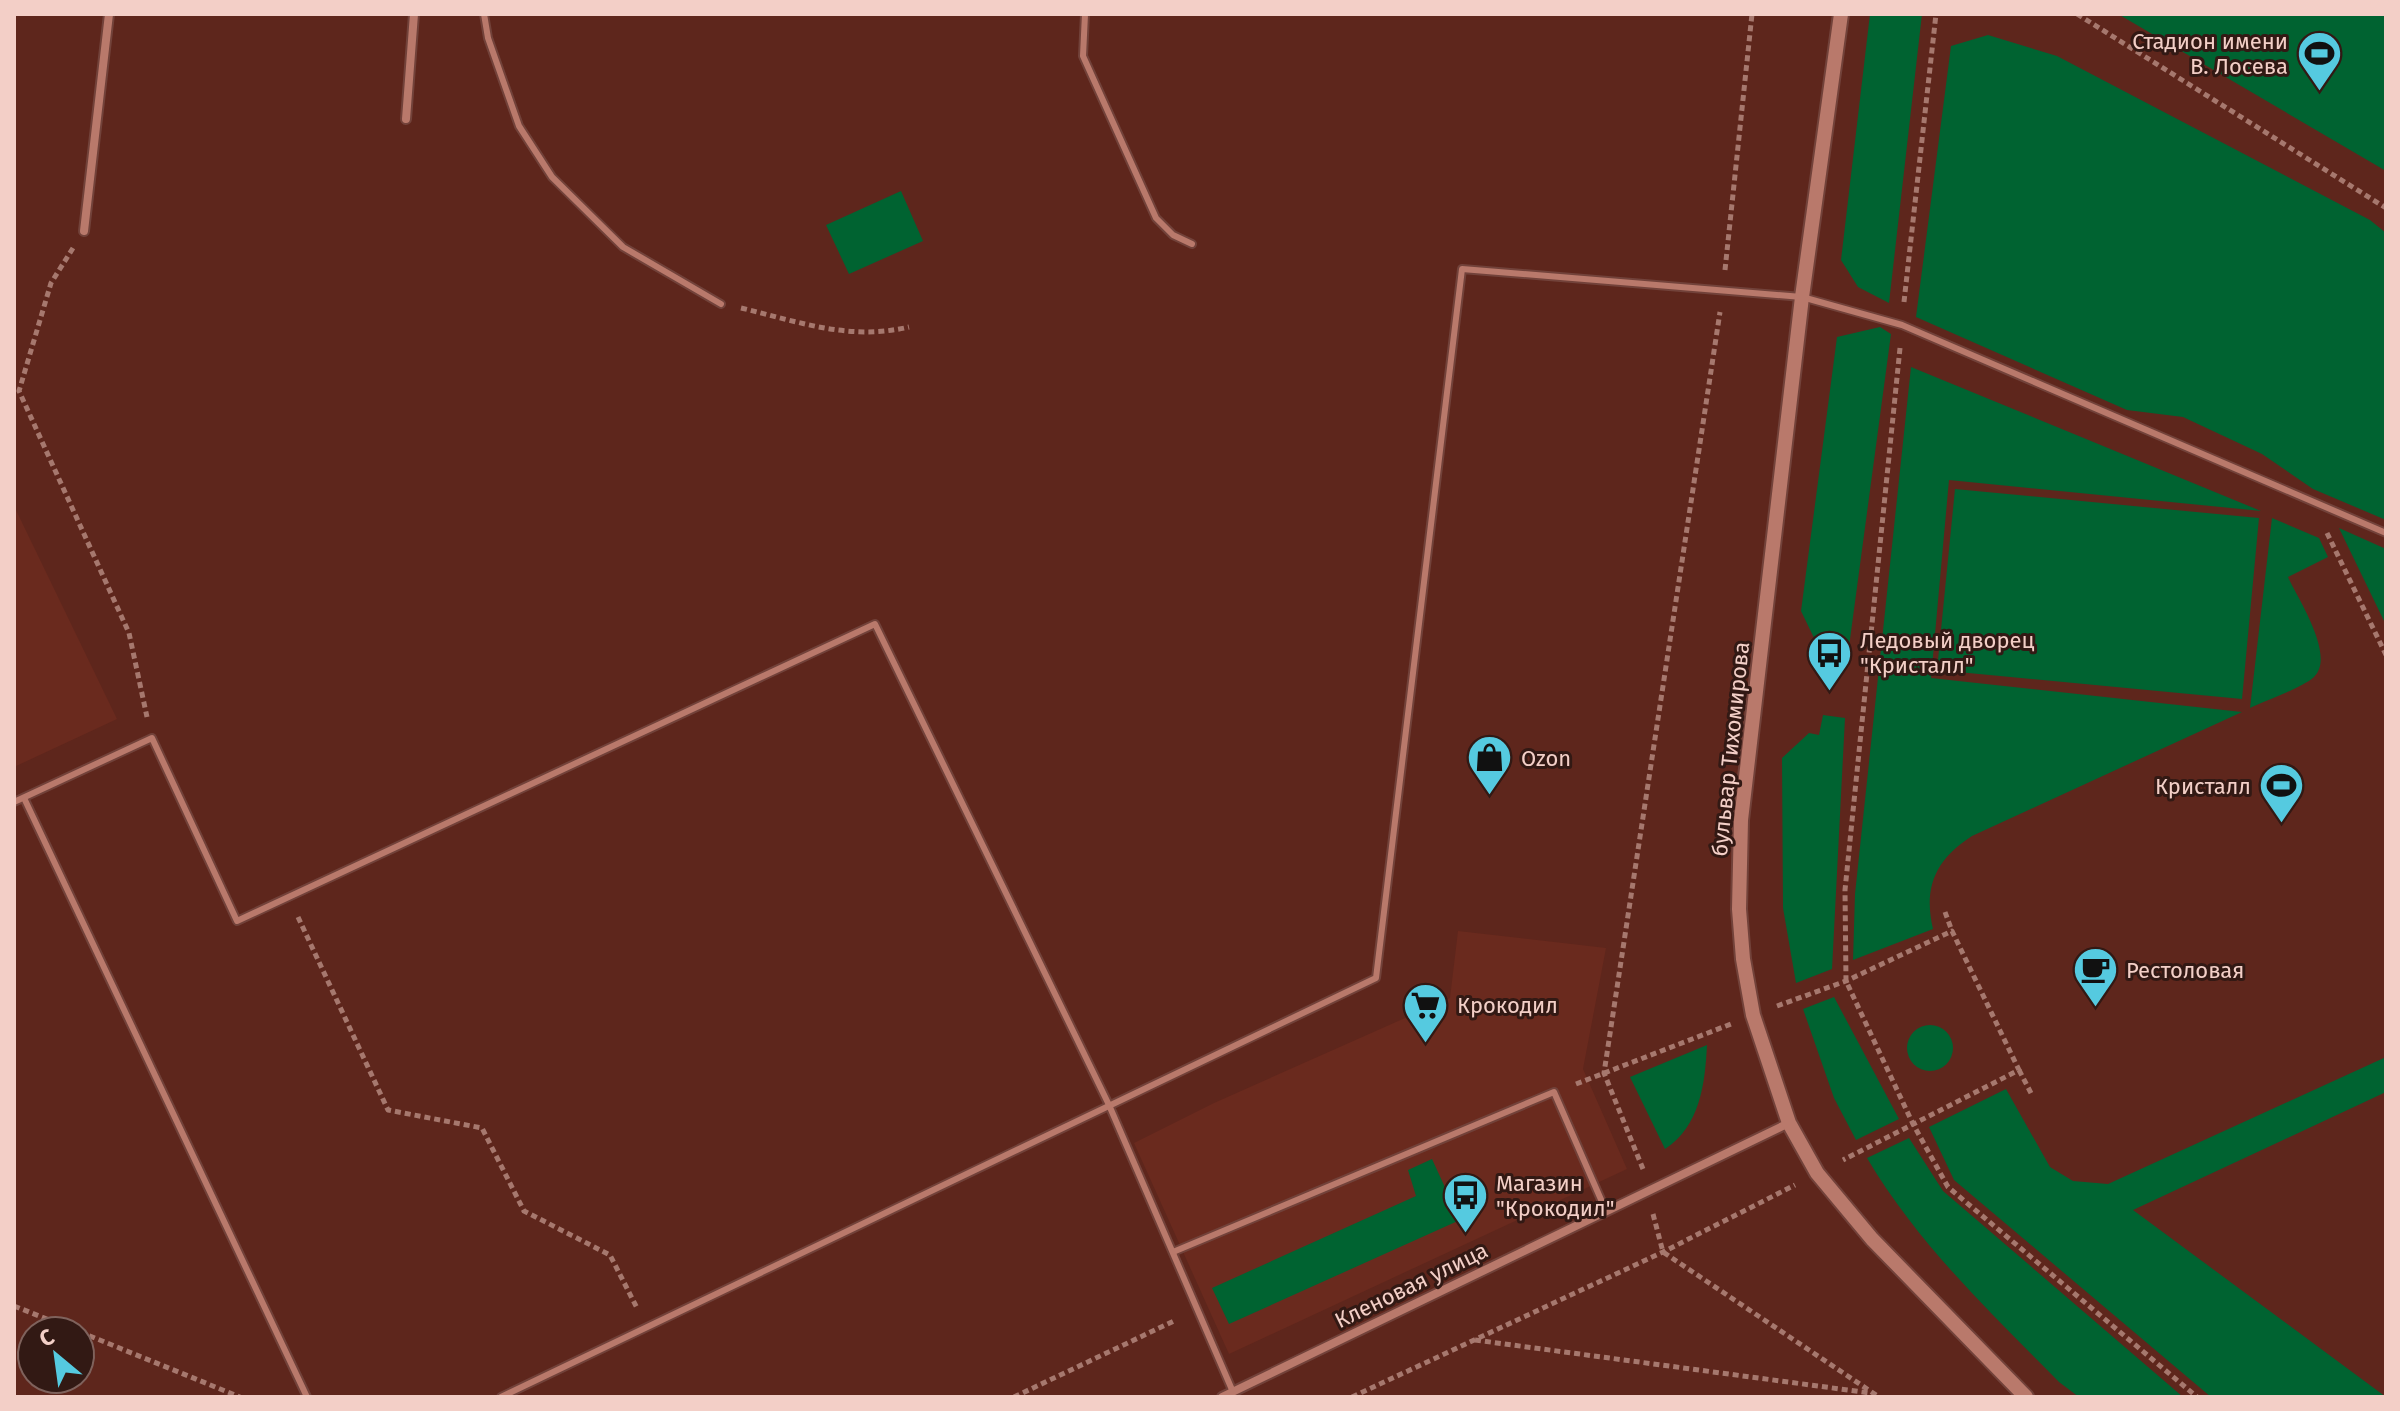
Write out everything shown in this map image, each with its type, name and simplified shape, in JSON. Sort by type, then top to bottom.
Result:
[{"type":"street","points":[[84,231],[109,14]]},
{"type":"street","points":[[406,119],[414,14]]},
{"type":"street","name":"бульвар Тихомирова","points":[[1841,14],[1802,297],[1741,820],[1739,909],[1753,1015],[1789,1123],[1817,1173],[1872,1239],[2026,1397]]},
{"type":"street","name":"Кленовая улица","points":[[1222,1397],[1789,1123]]},
{"type":"lane","points":[[484,14],[488,38],[519,126],[552,177],[623,247],[721,304]]},
{"type":"lane","points":[[1085,14],[1083,56],[1156,218],[1162,228],[1192,244]]},
{"type":"lane","points":[[501,1397],[1376,978],[1462,269],[1802,297],[1902,325],[2386,533]]},
{"type":"lane","points":[[14,802],[152,738],[237,921],[875,624],[1109,1105],[1233,1392]]},
{"type":"lane","points":[[24,798],[307,1397]]},
{"type":"lane","points":[[1173,1252],[1554,1092],[1606,1211]]},
{"type":"path","points":[[1752,14],[1723,290],[1604,1073],[1642,1163],[1663,1252],[1876,1395]]},
{"type":"path","points":[[1936,14],[1845,890],[1846,981],[1913,1124],[1948,1187],[2197,1397]]},
{"type":"path","points":[[2077,14],[2386,208]]},
{"type":"path","points":[[84,231],[51,283],[16,390],[129,633],[152,738]]},
{"type":"path","points":[[721,304],[835,331],[876,335],[909,327]]},
{"type":"path","points":[[1900,353],[1914,359]]},
{"type":"path","points":[[2325,528],[2386,655]]},
{"type":"path","points":[[288,897],[388,1110],[482,1128],[524,1211],[610,1255],[646,1327]]},
{"type":"path","points":[[1945,912],[1952,931]]},
{"type":"path","points":[[1554,1092],[1846,981]]},
{"type":"path","points":[[2019,1070],[2032,1095]]},
{"type":"path","points":[[14,1306],[36,1315]]},
{"type":"path","points":[[1014,1397],[1198,1310]]},
{"type":"path","points":[[96,1339],[240,1397]]},
{"type":"path","points":[[1474,1340],[1876,1395]]},
{"type":"shaded area","points":[[14,506],[117,719],[14,767]]},
{"type":"shaded area","points":[[1458,931],[1606,948],[1583,1069],[1627,1169],[1229,1354],[1134,1143],[1214,1103],[1450,998]]},
{"type":"green space","points":[[1870,14],[1922,14],[1889,303],[1858,287],[1841,260]]},
{"type":"green space","name":"Стадион имени В. Лосева","points":[[2118,14],[2386,14],[2386,171]]},
{"type":"green space","points":[[1988,35],[2057,56],[2370,220],[2386,233],[2386,520],[2313,489],[2262,454],[2183,417],[2127,410],[1916,317],[1951,46]]},
{"type":"green space","points":[[901,191],[923,241],[849,274],[826,225]]},
{"type":"green space","points":[[1880,327],[1891,334],[1846,669],[1829,666],[1832,645],[1815,640],[1801,611],[1837,337]]},
{"type":"green space","points":[[1911,367],[2261,511],[1949,480],[1931,678],[2242,712],[1972,836],[1949,854],[1935,875],[1930,900],[1933,929],[1853,960],[1855,894]]},
{"type":"green space","points":[[1955,489],[2259,518],[2242,699],[1937,670]]},
{"type":"green space","points":[[2272,518],[2319,538],[2328,557],[2288,577],[2313,627],[2321,656],[2320,668],[2314,677],[2293,690],[2250,708]]},
{"type":"green space","points":[[2339,528],[2386,549],[2386,623],[2385,623]]},
{"type":"green space","points":[[1823,715],[1845,718],[1832,969],[1796,983],[1783,908],[1782,758],[1809,733],[1819,735]]},
{"type":"green space","points":[[1834,997],[1899,1119],[1856,1140],[1834,1098],[1803,1009]]},
{"type":"green space","points":[[1930,1025],[1946,1032],[1953,1048],[1946,1064],[1930,1071],[1914,1064],[1907,1048],[1914,1032]]},
{"type":"green space","points":[[1707,1045],[1705,1074],[1693,1116],[1677,1140],[1665,1149],[1630,1077]]},
{"type":"green space","points":[[2386,1057],[2386,1092],[2133,1210],[2386,1397],[2211,1397],[1954,1180],[1929,1127],[2006,1089],[2050,1167],[2073,1181],[2108,1184]]},
{"type":"green space","points":[[1909,1138],[1943,1191],[2183,1397],[2079,1397],[2059,1382],[1932,1248],[1867,1158]]},
{"type":"green space","points":[[1432,1159],[1460,1220],[1229,1324],[1212,1288],[1416,1196],[1408,1170]]},
{"type":"place","name":"Стадион имени В. Лосева","points":[[2319,93]]},
{"type":"place","name":"Ледовый дворец \"Кристалл\"","points":[[1829,692]]},
{"type":"place","name":"Ozon","points":[[1490,797]]},
{"type":"place","name":"Кристалл","points":[[2282,825]]},
{"type":"place","name":"Рестоловая","points":[[2095,1009]]},
{"type":"place","name":"Крокодил","points":[[1426,1044]]},
{"type":"place","name":"Магазин \"Крокодил\"","points":[[1465,1235]]}]
